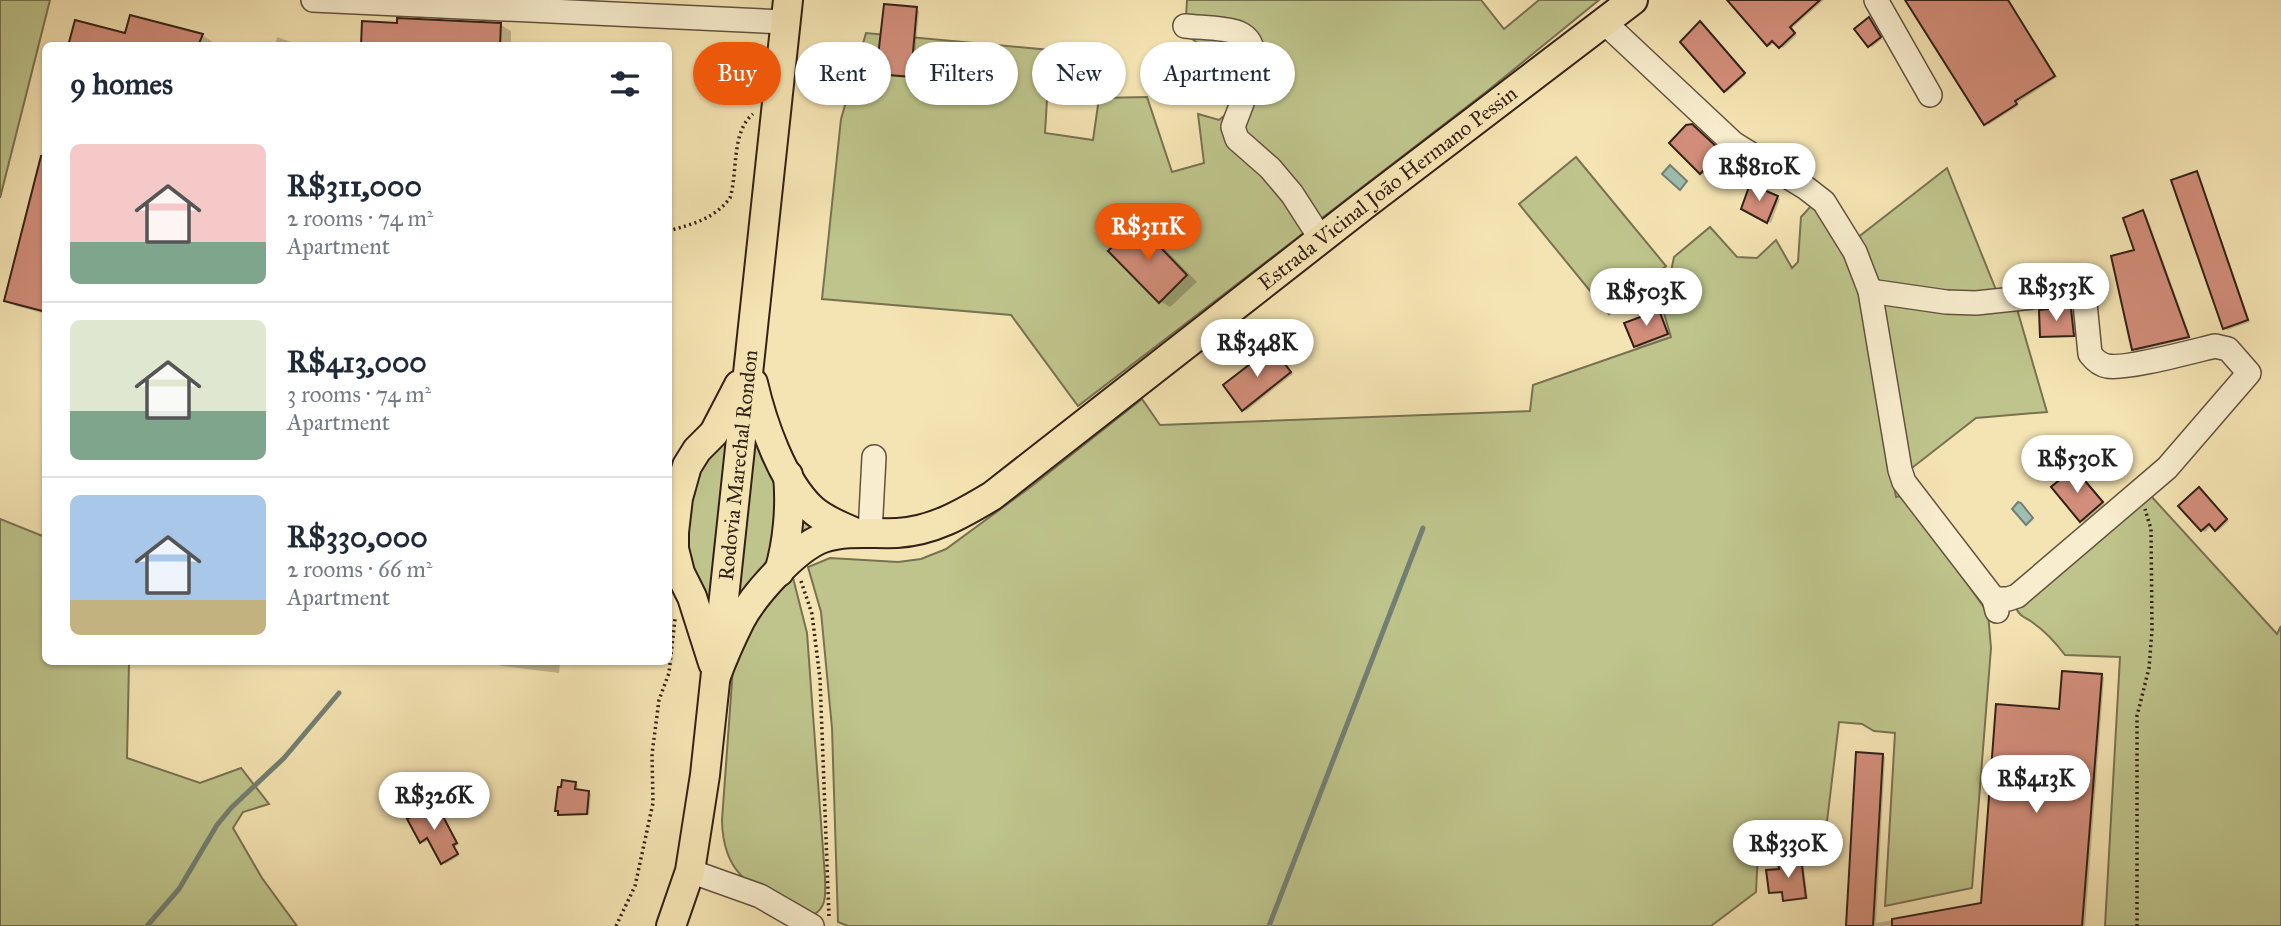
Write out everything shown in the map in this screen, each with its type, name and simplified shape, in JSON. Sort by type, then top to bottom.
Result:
[{"type":"main road","name":"Estrada Vicinal João Hermano Pessin","points":[[785,566],[813,542],[862,532],[908,532],[929,527],[961,514],[992,496],[1633,0]]},
{"type":"main road","name":"Rodovia Marechal Rondon","points":[[781,65],[787,11]]},
{"type":"main road","name":"Rodovia Marechal Rondon","points":[[671,926],[690,871],[705,775],[777,105]]},
{"type":"main road","name":"Estrada Vicinal João Hermano Pessin","points":[[749,363],[757,401],[770,441],[797,492],[812,510],[822,517],[862,532]]},
{"type":"main road","points":[[672,521],[674,488],[692,457],[714,433],[729,408],[749,363]]},
{"type":"main road","points":[[714,433],[742,428],[760,433],[770,441]]},
{"type":"main road","points":[[716,676],[741,620],[752,603],[785,566],[788,475]]},
{"type":"main road","points":[[672,541],[684,604],[716,676]]},
{"type":"main road","points":[[684,604],[723,610],[741,608],[752,603]]},
{"type":"street","points":[[313,0],[745,18],[787,11]]},
{"type":"street","points":[[1876,0],[1930,95]]},
{"type":"street","points":[[1605,23],[1733,143],[1824,202],[1855,252],[1870,291],[1904,482],[1995,605],[2017,596],[2137,496],[2167,468],[2249,373],[2228,349],[2215,346],[2124,366],[2107,366],[2090,354],[2085,303],[2070,293],[1976,303],[1946,302],[1870,291]]},
{"type":"street","points":[[1185,26],[1237,32],[1246,37],[1253,46],[1252,70],[1233,127],[1234,132],[1237,139],[1270,167],[1292,194],[1321,239]]},
{"type":"street","points":[[862,532],[874,457]]},
{"type":"street","points":[[690,871],[760,896],[812,926]]},
{"type":"path","points":[[672,230],[699,223],[724,206],[733,188],[740,133],[744,123],[751,115],[770,105]]},
{"type":"path","points":[[2137,496],[2148,515],[2151,529],[2152,618],[2149,668],[2137,716],[2137,926]]},
{"type":"path","points":[[785,566],[813,614],[820,679],[829,926]]},
{"type":"path","points":[[672,656],[684,604]]},
{"type":"path","points":[[616,926],[635,886],[653,803],[652,754],[659,700],[670,665]]},
{"type":"green space","points":[[0,0],[50,0],[0,198]]},
{"type":"green space","points":[[1187,0],[1481,0],[1504,29],[1539,0],[1599,0],[1486,92],[1322,218],[1316,217],[1305,232],[1078,406],[1011,315],[822,299],[841,119],[845,105],[891,105],[891,42],[863,42],[866,33],[963,42],[905,42],[905,105],[1018,105],[1018,47],[1032,48],[1032,105],[1047,105],[1045,133],[1093,140],[1098,105],[1126,105],[1126,97],[1140,97],[1140,105],[1150,105],[1172,172],[1204,163],[1198,114],[1219,120],[1230,111],[1232,105],[1295,105],[1295,42],[1196,42],[1185,34]]},
{"type":"green space","points":[[1576,157],[1666,266],[1609,314],[1519,204]]},
{"type":"green space","points":[[1947,168],[1996,290],[1859,292],[1896,497],[1904,495],[1988,613],[1991,648],[1972,888],[1885,906],[1895,733],[1874,731],[1862,724],[1839,722],[1825,838],[1758,852],[1756,892],[1711,926],[848,926],[838,922],[832,728],[821,612],[808,567],[830,558],[898,562],[921,559],[946,549],[1032,486],[1142,399],[1160,425],[1530,411],[1533,385],[1671,337],[1663,310],[1674,257],[1710,227],[1737,257],[1757,258],[1776,240],[1792,268],[1798,262],[1801,217],[1825,191],[1857,238]]},
{"type":"green space","points":[[1886,299],[2017,309],[2047,412],[1976,418],[1908,471],[1883,305]]},
{"type":"green space","points":[[727,437],[748,437],[758,441],[820,522],[757,590],[723,604],[707,599],[682,559],[695,459]]},
{"type":"green space","points":[[2151,496],[2277,634],[2281,626],[2281,926],[2105,926],[2120,657],[2065,655],[2046,633],[2021,615],[2016,608]]},
{"type":"green space","points":[[0,519],[42,536],[42,665],[129,665],[127,758],[200,783],[241,768],[269,804],[243,812],[233,828],[262,878],[297,926],[0,926]]},
{"type":"green space","points":[[790,566],[807,633],[825,877],[823,903],[813,915],[762,891],[738,872],[724,842],[722,820],[734,654]]},
{"type":"shaded area","points":[[1670,165],[1687,181],[1680,190],[1662,174]]},
{"type":"shaded area","points":[[2018,502],[2033,518],[2026,525],[2012,509]]},
{"type":"building","points":[[1727,0],[1820,0],[1790,27],[1795,33],[1779,48],[1772,41],[1767,46]]},
{"type":"building","points":[[1905,0],[2008,0],[2055,76],[2015,101],[2017,104],[1984,125]]},
{"type":"building","points":[[884,4],[917,7],[914,42],[905,42],[905,76],[891,75],[891,42],[880,42]]},
{"type":"building","points":[[130,15],[203,34],[200,42],[69,42],[75,20],[125,33]]},
{"type":"building","points":[[1869,17],[1881,37],[1868,47],[1854,29]]},
{"type":"building","points":[[397,18],[501,23],[500,42],[361,42],[362,21],[397,23]]},
{"type":"building","points":[[1700,21],[1745,73],[1724,92],[1680,42]]},
{"type":"building","points":[[1692,124],[1720,150],[1720,154],[1700,174],[1669,143],[1686,125]]},
{"type":"building","points":[[41,156],[42,156],[42,311],[4,301]]},
{"type":"building","points":[[2197,171],[2248,320],[2223,329],[2171,180]]},
{"type":"building","points":[[1750,184],[1778,196],[1767,223],[1741,209]]},
{"type":"building","points":[[2143,210],[2189,337],[2132,350],[2111,256],[2134,250],[2123,218]]},
{"type":"building","points":[[1137,223],[1187,275],[1159,303],[1108,251]]},
{"type":"building","points":[[2071,309],[2074,336],[2040,337],[2039,310]]},
{"type":"building","points":[[1659,310],[1668,334],[1634,347],[1624,323]]},
{"type":"building","points":[[1272,347],[1291,372],[1242,411],[1223,385]]},
{"type":"building","points":[[2074,468],[2103,502],[2080,522],[2051,487]]},
{"type":"building","points":[[2199,487],[2227,519],[2215,531],[2209,524],[2201,531],[2178,506]]},
{"type":"building","points":[[2062,671],[2102,674],[2082,926],[1892,926],[1892,919],[1981,903],[1996,704],[2059,709]]},
{"type":"building","points":[[1856,752],[1883,754],[1873,926],[1846,926]]},
{"type":"building","points":[[562,780],[576,782],[575,789],[589,791],[587,814],[558,815],[558,811],[555,811],[558,787],[561,787]]},
{"type":"building","points":[[436,803],[457,843],[453,845],[458,854],[441,864],[427,838],[420,843],[407,819]]},
{"type":"building","points":[[1801,858],[1806,898],[1783,901],[1782,892],[1769,893],[1766,870],[1779,869],[1778,861]]},
{"type":"waterway","points":[[1269,926],[1423,528]]},
{"type":"waterway","points":[[147,926],[179,889],[217,825],[231,808],[284,758],[339,693]]}]
